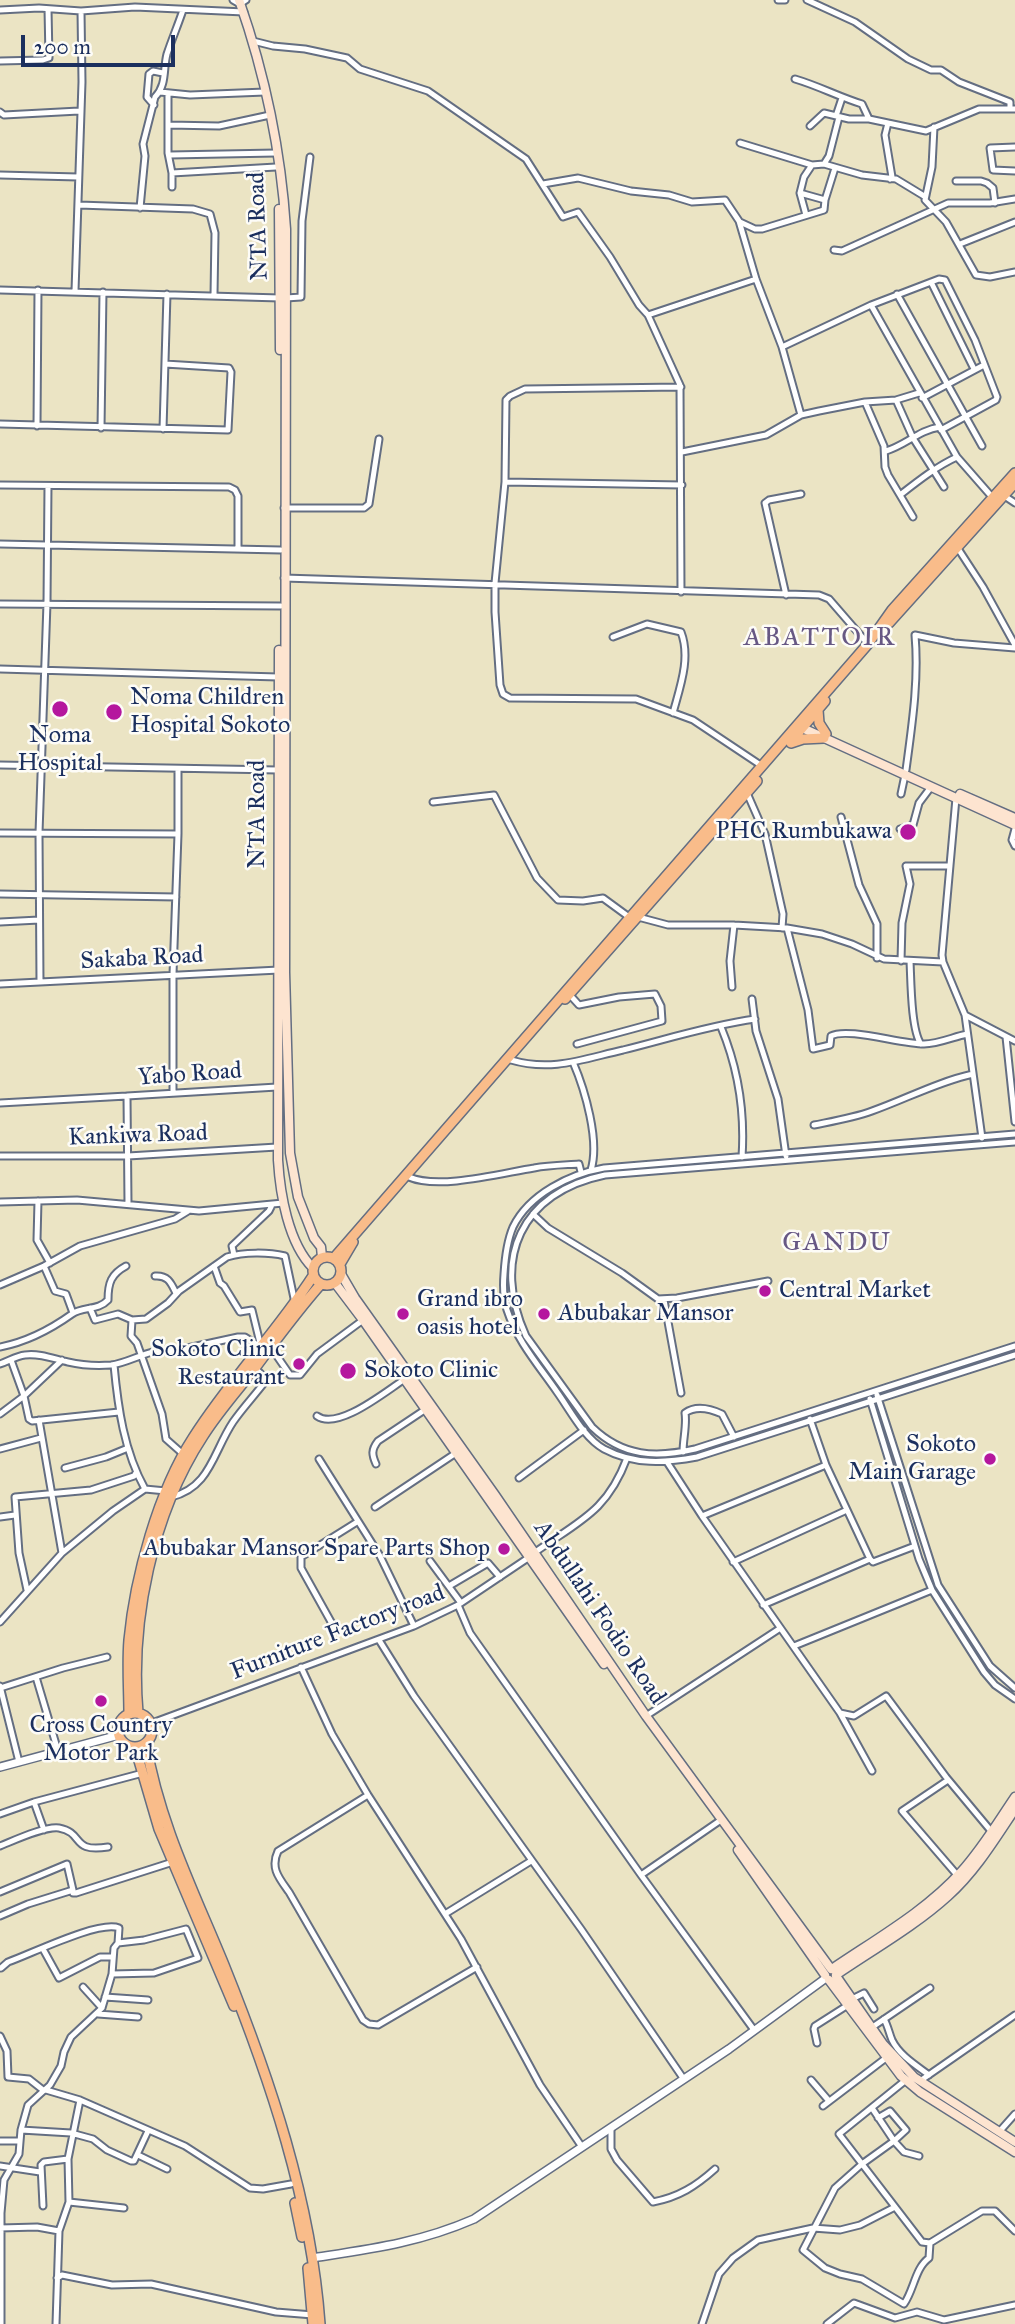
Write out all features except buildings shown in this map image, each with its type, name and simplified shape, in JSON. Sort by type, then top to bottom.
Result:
[{"type":"main road","points":[[240,3],[253,41],[276,155]]},
{"type":"main road","name":"NTA Road","points":[[276,155],[283,298],[285,508],[277,1147],[286,1216],[302,1255],[313,1272]]},
{"type":"main road","name":"NTA Road","points":[[276,155],[286,229],[278,677],[281,971],[290,1153],[298,1197],[314,1238],[321,1247],[322,1257]]},
{"type":"main road","points":[[338,1265],[762,766],[801,725],[868,644],[892,610],[1015,473]]},
{"type":"main road","points":[[134,1714],[129,1644],[135,1595],[183,1454],[206,1417],[321,1284],[335,1283],[338,1265],[352,1243],[634,917],[747,793],[896,614],[1015,483]]},
{"type":"main road","points":[[818,710],[819,723],[825,736]]},
{"type":"main road","points":[[801,725],[1015,818]]},
{"type":"main road","points":[[789,743],[825,736]]},
{"type":"main road","points":[[905,772],[1015,827]]},
{"type":"main road","points":[[169,1494],[202,1437],[255,1368],[295,1305],[318,1259],[322,1257],[338,1265]]},
{"type":"main road","name":"Abdullahi Fodio Road","points":[[338,1265],[355,1298],[531,1555],[718,1822],[831,1975]]},
{"type":"main road","points":[[313,1272],[321,1284]]},
{"type":"main road","name":"Abdullahi Fodio Road","points":[[335,1283],[831,1975],[886,2058],[920,2092],[1015,2151]]},
{"type":"main road","points":[[134,1714],[146,1716],[152,1723],[152,1735],[146,1744],[135,1747],[128,1745],[119,1735],[122,1719],[134,1714]]},
{"type":"main road","points":[[146,1744],[150,1773],[165,1825],[223,1962],[275,2101],[312,2258],[320,2324]]},
{"type":"main road","points":[[135,1747],[159,1829],[255,2060],[270,2106],[307,2257],[313,2319]]},
{"type":"main road","points":[[831,1975],[921,1908],[958,1875],[1015,1797]]},
{"type":"main road","points":[[831,1975],[928,1913],[948,1896],[981,1858],[1015,1809]]},
{"type":"main road","name":"Abdullahi Fodio Road","points":[[850,2002],[898,2061],[920,2081],[1015,2143]]},
{"type":"street","points":[[13,0],[14,9]]},
{"type":"street","points":[[778,0],[785,0]]},
{"type":"street","points":[[807,0],[855,22],[908,59],[931,70],[941,70],[960,82],[1010,102],[1012,108],[970,112],[920,131],[869,119],[837,117],[824,113],[810,126]]},
{"type":"street","points":[[0,10],[81,11],[113,7],[238,10],[240,3]]},
{"type":"street","points":[[0,61],[49,58],[48,9]]},
{"type":"street","points":[[140,208],[145,156],[143,144],[155,97],[164,82],[167,54],[183,10]]},
{"type":"street","points":[[75,291],[82,82],[81,11]]},
{"type":"street","points":[[253,41],[347,58],[360,69],[428,91],[526,159],[563,217],[578,212],[648,315],[681,387],[681,592]]},
{"type":"street","points":[[154,105],[147,97],[149,74],[153,71],[163,73]]},
{"type":"street","points":[[795,79],[862,104],[869,119]]},
{"type":"street","points":[[160,92],[265,92]]},
{"type":"street","points":[[168,93],[172,187]]},
{"type":"street","points":[[824,164],[829,156],[842,98]]},
{"type":"street","points":[[0,112],[5,115],[79,111]]},
{"type":"street","points":[[169,125],[219,127],[270,115]]},
{"type":"street","points":[[888,123],[885,135],[892,177],[890,179]]},
{"type":"street","points":[[924,196],[932,167],[934,127]]},
{"type":"street","points":[[740,143],[812,165],[824,164],[862,175],[896,179],[924,196],[960,244],[976,275],[1015,272]]},
{"type":"street","points":[[1015,147],[990,148],[993,170],[1015,171]]},
{"type":"street","points":[[170,155],[276,155]]},
{"type":"street","points":[[0,290],[299,299],[302,221],[310,157]]},
{"type":"street","points":[[806,215],[800,193],[804,177],[812,165]]},
{"type":"street","points":[[172,173],[276,167]]},
{"type":"street","points":[[739,221],[755,229],[762,229],[824,210],[835,168]]},
{"type":"street","points":[[0,174],[78,177]]},
{"type":"street","points":[[543,184],[578,178],[692,202],[725,200],[739,221],[756,279],[782,347],[801,415]]},
{"type":"street","points":[[956,181],[988,183],[993,188],[995,203]]},
{"type":"street","points":[[800,193],[825,200]]},
{"type":"street","points":[[834,250],[842,251],[916,218],[933,207],[947,203],[995,203],[1015,199]]},
{"type":"street","points":[[79,205],[193,209],[210,214],[215,233],[214,295]]},
{"type":"street","points":[[960,244],[1015,222]]},
{"type":"street","points":[[648,315],[756,279]]},
{"type":"street","points":[[782,347],[897,294],[939,279],[947,282],[975,340],[996,400],[941,428],[928,430],[900,447],[886,451]]},
{"type":"street","points":[[931,282],[974,369]]},
{"type":"street","points":[[37,426],[38,290]]},
{"type":"street","points":[[101,428],[103,292]]},
{"type":"street","points":[[163,429],[167,294]]},
{"type":"street","points":[[897,294],[982,446]]},
{"type":"street","points":[[871,305],[920,396],[957,457],[992,497]]},
{"type":"street","points":[[0,425],[225,432],[230,427],[229,368],[164,364]]},
{"type":"street","points":[[682,452],[766,435],[801,415],[865,402],[920,396],[984,365]]},
{"type":"street","points":[[681,387],[525,389],[506,400],[505,482],[495,583],[500,685],[503,694],[510,698],[636,699],[693,720],[762,766]]},
{"type":"street","points":[[896,400],[913,438],[944,487]]},
{"type":"street","points":[[865,402],[886,451],[885,467],[913,517]]},
{"type":"street","points":[[285,508],[364,508],[369,504],[379,439]]},
{"type":"street","points":[[900,495],[933,473],[933,470],[957,457]]},
{"type":"street","points":[[505,482],[682,485]]},
{"type":"street","points":[[0,485],[229,487],[235,490],[237,496],[237,549]]},
{"type":"street","points":[[40,982],[39,833],[43,766],[48,486]]},
{"type":"street","points":[[786,595],[765,503],[801,494]]},
{"type":"street","points":[[1003,495],[1015,503]]},
{"type":"street","points":[[0,544],[281,550]]},
{"type":"street","points":[[957,547],[983,587],[1015,646]]},
{"type":"street","points":[[284,578],[819,595],[829,599],[868,644]]},
{"type":"street","points":[[0,604],[281,606]]},
{"type":"street","points":[[613,637],[647,624],[681,632],[687,646],[673,713]]},
{"type":"street","points":[[901,794],[915,704],[915,635],[954,643],[1015,646]]},
{"type":"street","points":[[0,669],[278,677]]},
{"type":"street","points":[[0,765],[278,771]]},
{"type":"street","points":[[173,1093],[178,769]]},
{"type":"street","points":[[900,829],[913,825],[919,803],[932,786]]},
{"type":"street","points":[[747,793],[765,834],[785,928],[808,1010],[813,1049],[830,1045],[831,1036],[842,1032],[902,1044],[922,1044],[967,1034]]},
{"type":"street","points":[[433,802],[494,795],[537,878],[558,900],[583,901],[603,898],[634,917],[668,925],[785,928],[822,934],[877,958],[943,962]]},
{"type":"street","points":[[956,798],[943,962],[965,1015],[983,1145]]},
{"type":"street","points":[[841,817],[859,885],[877,923],[877,958]]},
{"type":"street","points":[[1015,827],[1015,846]]},
{"type":"street","points":[[0,833],[177,834]]},
{"type":"street","points":[[901,961],[901,930],[910,884],[906,866],[950,866]]},
{"type":"street","points":[[0,894],[176,897]]},
{"type":"street","points":[[0,922],[39,920]]},
{"type":"street","points":[[732,987],[730,961],[734,925]]},
{"type":"street","points":[[910,961],[914,1030],[922,1044]]},
{"type":"street","name":"Sakaba Road","points":[[0,984],[281,971]]},
{"type":"street","points":[[569,994],[579,1005],[619,997],[655,994],[663,1017],[662,1021],[577,1044]]},
{"type":"street","points":[[752,999],[757,1031],[778,1099],[787,1161]]},
{"type":"street","points":[[965,1015],[1015,1041]]},
{"type":"street","points":[[511,1060],[531,1066],[561,1066],[709,1027],[755,1019]]},
{"type":"street","points":[[721,1027],[740,1093],[744,1134],[743,1164]]},
{"type":"street","points":[[1006,1037],[1015,1122]]},
{"type":"street","points":[[573,1062],[581,1081],[589,1116],[595,1158],[591,1170]]},
{"type":"street","points":[[814,1125],[853,1118],[945,1080],[973,1074]]},
{"type":"street","name":"Yabo Road","points":[[128,1203],[127,1096],[277,1087]]},
{"type":"street","points":[[0,1103],[127,1096]]},
{"type":"street","points":[[1015,1134],[581,1172],[559,1182],[531,1204],[513,1226],[505,1257],[503,1291],[506,1308],[518,1337],[592,1427],[628,1455],[682,1452],[1015,1346]]},
{"type":"street","points":[[1015,1142],[605,1175],[583,1180],[563,1188],[533,1214],[520,1230],[512,1258],[511,1289],[519,1321],[542,1364],[584,1430],[601,1447],[644,1462],[667,1462],[697,1457],[1015,1355]]},
{"type":"street","name":"Kankiwa Road","points":[[0,1156],[128,1156],[277,1147]]},
{"type":"street","points":[[409,1177],[422,1182],[438,1182],[579,1164],[581,1172]]},
{"type":"street","points":[[0,1202],[77,1199],[189,1211],[283,1203]]},
{"type":"street","points":[[38,1201],[37,1240],[55,1291],[66,1294],[73,1312]]},
{"type":"street","points":[[234,1255],[232,1247],[272,1205]]},
{"type":"street","points":[[0,1285],[80,1246],[175,1219],[189,1211]]},
{"type":"street","points":[[533,1214],[548,1228],[622,1273],[658,1299],[768,1281]]},
{"type":"street","points":[[90,1308],[95,1320],[118,1314],[132,1320],[146,1319],[168,1303],[176,1293],[234,1255],[302,1255]]},
{"type":"street","points":[[285,1256],[295,1305]]},
{"type":"street","points":[[0,1348],[18,1344],[63,1321],[73,1312],[101,1306],[107,1302],[108,1285],[113,1276],[126,1266]]},
{"type":"street","points":[[214,1266],[220,1283],[225,1286],[240,1312],[251,1310],[266,1347],[290,1375],[300,1375],[317,1354],[363,1320]]},
{"type":"street","points":[[155,1276],[162,1275],[169,1279],[176,1293]]},
{"type":"street","points":[[664,1300],[681,1393]]},
{"type":"street","points":[[132,1320],[131,1335],[142,1356],[162,1414],[166,1439],[183,1454]]},
{"type":"street","points":[[0,1364],[17,1356],[32,1355],[99,1366],[114,1365],[158,1351],[176,1351],[238,1337],[245,1337],[266,1347]]},
{"type":"street","points":[[11,1360],[29,1419],[119,1412]]},
{"type":"street","points":[[0,1414],[24,1396],[62,1360]]},
{"type":"street","points":[[114,1365],[119,1412],[136,1474],[145,1489]]},
{"type":"street","points":[[0,1622],[62,1553],[113,1511],[145,1489],[169,1494],[194,1488],[204,1476],[232,1423],[264,1382],[264,1377],[255,1368]]},
{"type":"street","points":[[317,1416],[322,1419],[341,1419],[405,1380]]},
{"type":"street","points":[[876,1391],[938,1585],[990,1666],[1015,1688]]},
{"type":"street","points":[[868,1393],[915,1546],[932,1590],[984,1672],[995,1685],[1015,1699]]},
{"type":"street","points":[[376,1464],[372,1455],[373,1447],[378,1441],[426,1409]]},
{"type":"street","points":[[682,1452],[687,1420],[685,1413],[690,1409],[712,1410],[722,1414],[734,1437]]},
{"type":"street","points":[[808,1413],[826,1465],[870,1559],[873,1562],[915,1546]]},
{"type":"street","points":[[39,1420],[62,1553]]},
{"type":"street","points":[[519,1478],[584,1430]]},
{"type":"street","points":[[0,1449],[41,1438]]},
{"type":"street","points":[[65,1468],[128,1448]]},
{"type":"street","points":[[375,1507],[456,1453]]},
{"type":"street","name":"Furniture Factory road","points":[[152,1723],[379,1640],[460,1604],[594,1512],[613,1490],[628,1455]]},
{"type":"street","points":[[319,1459],[397,1588],[414,1626]]},
{"type":"street","points":[[667,1462],[779,1629],[794,1646],[840,1713],[872,1771]]},
{"type":"street","points":[[702,1517],[826,1465]]},
{"type":"street","points":[[27,1590],[19,1553],[15,1497],[91,1490],[136,1474]]},
{"type":"street","points":[[733,1562],[847,1510]]},
{"type":"street","points":[[0,1517],[15,1515]]},
{"type":"street","points":[[335,1629],[301,1568],[300,1557],[358,1522]]},
{"type":"street","points":[[763,1605],[870,1559]]},
{"type":"street","points":[[430,1561],[460,1604],[470,1633],[754,2030]]},
{"type":"street","points":[[449,1586],[488,1563],[500,1577]]},
{"type":"street","points":[[794,1646],[932,1590]]},
{"type":"street","points":[[646,1716],[779,1629]]},
{"type":"street","points":[[379,1640],[414,1696],[684,2078]]},
{"type":"street","points":[[19,1762],[0,1687],[107,1657]]},
{"type":"street","points":[[301,1667],[332,1734],[368,1796],[445,1914],[477,1967],[540,2085],[582,2147]]},
{"type":"street","points":[[36,1677],[58,1751]]},
{"type":"street","points":[[840,1713],[854,1716],[886,1696],[948,1780],[991,1831]]},
{"type":"street","points":[[0,1767],[119,1735]]},
{"type":"street","points":[[0,1814],[34,1802],[143,1773]]},
{"type":"street","points":[[948,1780],[902,1811],[958,1875]]},
{"type":"street","points":[[368,1796],[278,1851],[274,1864],[275,1874],[289,1892],[363,2020],[378,2025],[477,1967]]},
{"type":"street","points":[[34,1802],[44,1830]]},
{"type":"street","points":[[641,1875],[718,1822]]},
{"type":"street","points":[[0,1846],[44,1830],[61,1829],[75,1836],[79,1844],[92,1849],[108,1847]]},
{"type":"street","points":[[0,1916],[28,1904],[73,1890],[76,1893],[97,1887],[174,1861]]},
{"type":"street","points":[[445,1914],[531,1861]]},
{"type":"street","points":[[0,1892],[67,1864],[73,1890]]},
{"type":"street","points":[[1,1968],[8,1962],[70,1936],[112,1926],[119,1928],[112,1974],[102,2007],[98,2014],[71,2037],[61,2066],[45,2090],[29,2105],[21,2130],[19,2154],[4,2180],[0,2213],[1,2324]]},
{"type":"street","points":[[112,1974],[154,1973],[198,1958],[187,1929],[144,1940],[118,1943]]},
{"type":"street","points":[[43,1949],[59,1978],[100,1957],[113,1957]]},
{"type":"street","points":[[312,2258],[395,2246],[440,2234],[474,2219],[611,2129],[831,1975]]},
{"type":"street","points":[[83,1987],[102,2007]]},
{"type":"street","points":[[872,2028],[930,1988]]},
{"type":"street","points":[[817,2042],[815,2026],[864,1993],[874,2009]]},
{"type":"street","points":[[105,1997],[148,2000]]},
{"type":"street","points":[[98,2014],[138,2017]]},
{"type":"street","points":[[920,2081],[1015,2015]]},
{"type":"street","points":[[884,2019],[899,2049],[917,2068],[929,2075]]},
{"type":"street","points":[[0,2036],[8,2077],[29,2079],[45,2090],[79,2100],[185,2146],[250,2188],[263,2189],[291,2184]]},
{"type":"street","points":[[823,2106],[886,2058]]},
{"type":"street","points":[[811,2080],[829,2101]]},
{"type":"street","points":[[906,2080],[839,2134],[922,2242],[930,2244],[982,2211],[995,2211],[1015,2231]]},
{"type":"street","points":[[55,2324],[60,2277],[60,2231],[69,2202],[68,2159],[79,2100]]},
{"type":"street","points":[[872,2108],[904,2152],[919,2156]]},
{"type":"street","points":[[878,2118],[890,2111],[906,2130],[835,2188],[803,2250],[825,2268],[862,2278],[904,2304],[911,2294],[921,2263],[929,2258],[930,2244]]},
{"type":"street","points":[[999,2132],[1015,2115]]},
{"type":"street","points":[[611,2129],[611,2149],[617,2160],[653,2202],[668,2200],[696,2187],[715,2169]]},
{"type":"street","points":[[21,2130],[71,2133],[93,2139],[107,2150],[131,2161],[138,2155],[148,2131]]},
{"type":"street","points":[[0,2141],[20,2141]]},
{"type":"street","points":[[138,2155],[167,2169]]},
{"type":"street","points":[[40,2172],[44,2162],[68,2159]]},
{"type":"street","points":[[0,2166],[40,2172],[43,2175],[43,2206]]},
{"type":"street","points":[[69,2202],[124,2208]]},
{"type":"street","points":[[702,2324],[719,2274],[733,2258],[758,2240],[788,2231],[813,2228],[840,2230],[860,2225],[895,2207]]},
{"type":"street","points":[[1,2228],[37,2227],[60,2231]]},
{"type":"street","points":[[60,2277],[112,2285],[151,2284],[313,2319]]},
{"type":"street","points":[[827,2324],[854,2302],[895,2318],[917,2312],[941,2321],[1015,2305]]},
{"type":"place","name":"Noma Hospital","points":[[60,709]]},
{"type":"place","name":"Noma Children Hospital Sokoto","points":[[114,712]]},
{"type":"place","name":"PHC Rumbukawa","points":[[908,832]]},
{"type":"place","name":"Central Market","points":[[765,1291]]},
{"type":"place","name":"Grand ibro oasis hotel","points":[[403,1314]]},
{"type":"place","name":"Abubakar Mansor","points":[[544,1314]]},
{"type":"place","name":"Sokoto Clinic Restaurant","points":[[299,1364]]},
{"type":"place","name":"Sokoto Clinic","points":[[348,1371]]},
{"type":"place","name":"Sokoto Main Garage","points":[[990,1459]]},
{"type":"place","name":"Abubakar Mansor Spare Parts Shop","points":[[504,1549]]},
{"type":"place","name":"Cross Country Motor Park","points":[[101,1701]]},
{"type":"district","name":"ABATTOIR","points":[[820,639]]},
{"type":"district","name":"GANDU","points":[[837,1244]]}]
